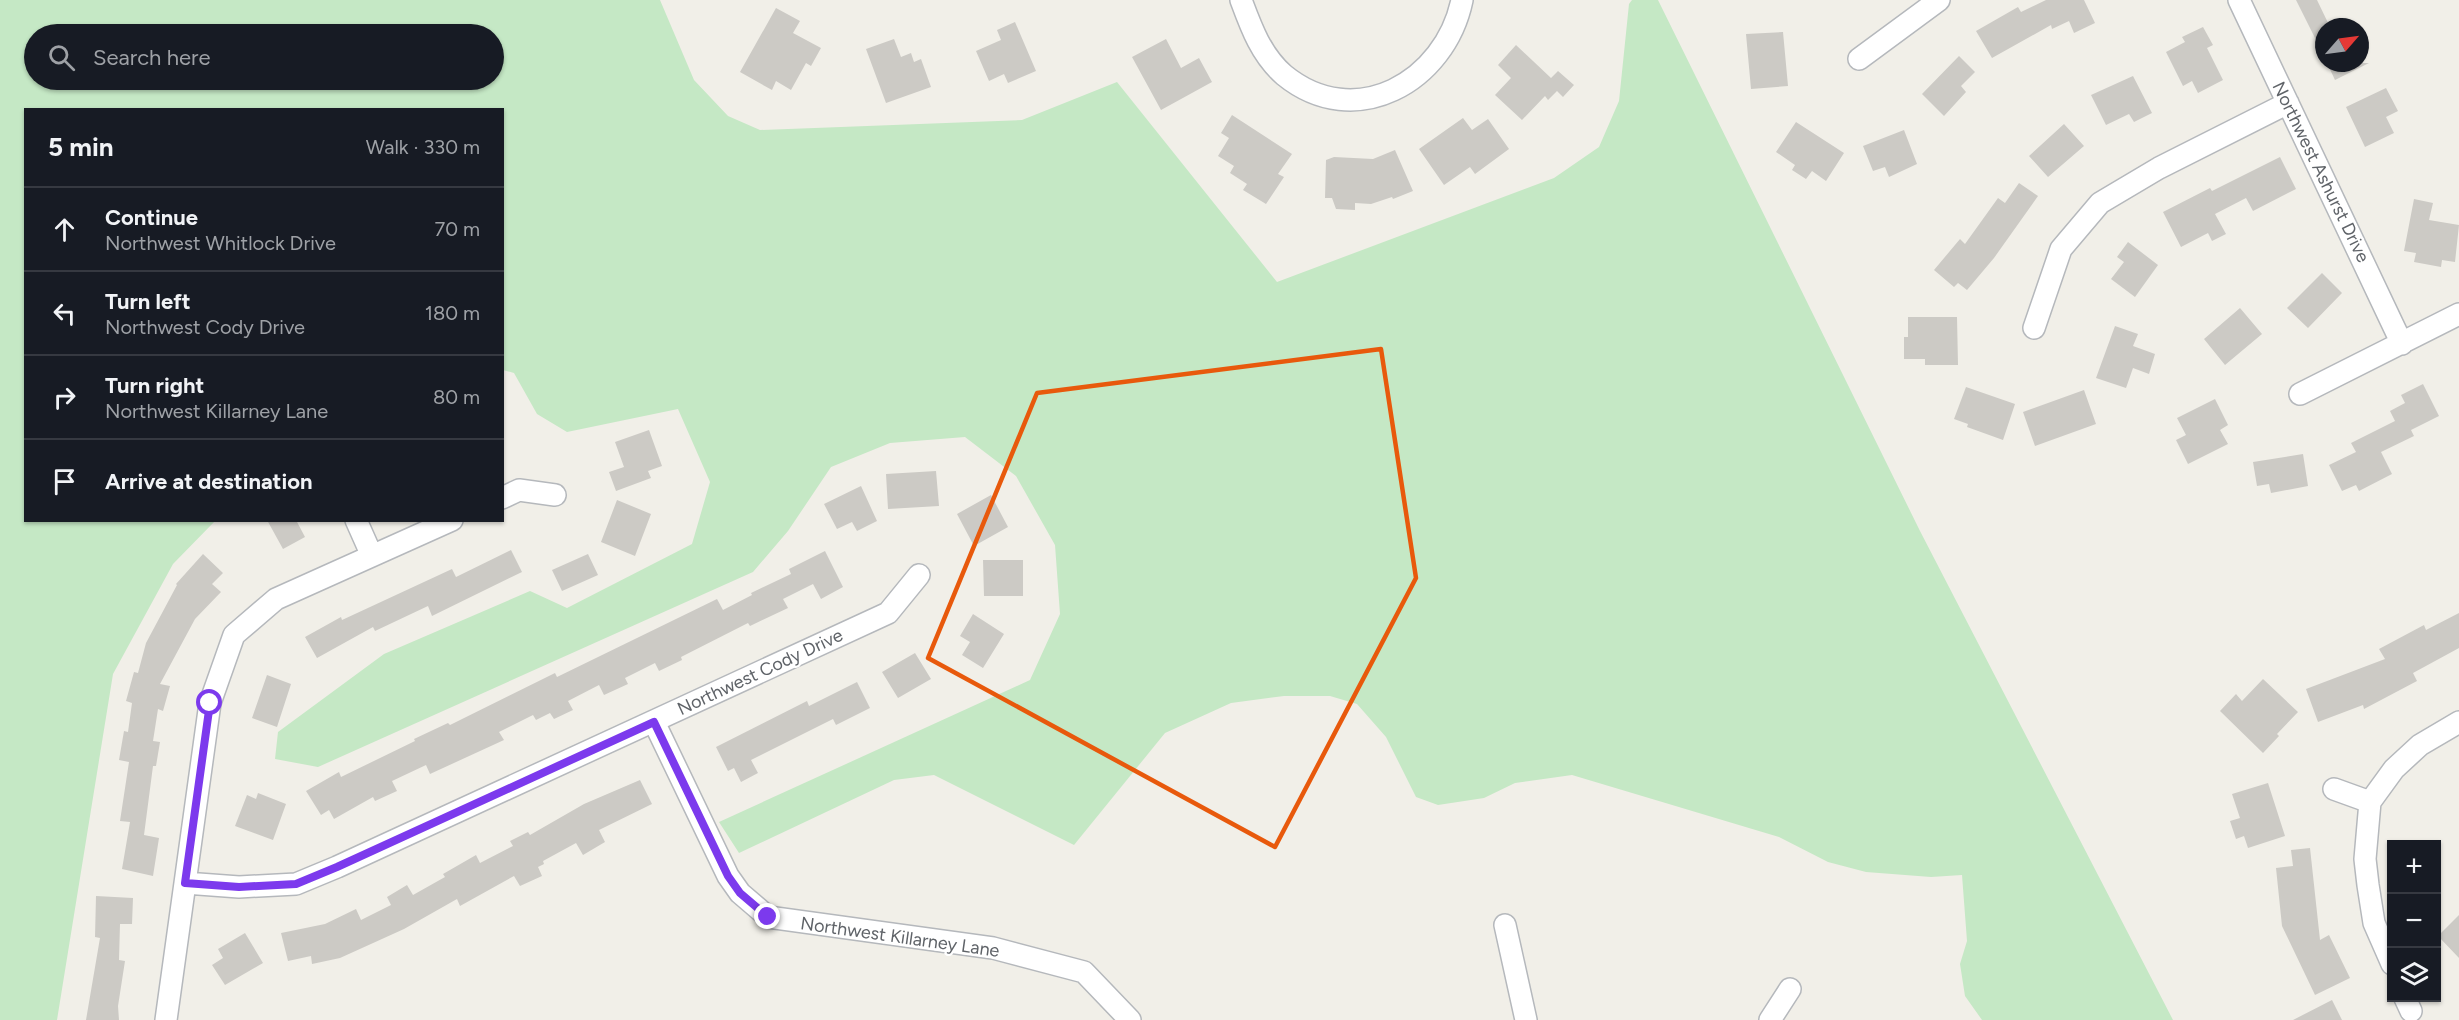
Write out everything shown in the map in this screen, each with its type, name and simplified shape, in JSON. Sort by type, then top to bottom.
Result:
[{"type":"street","points":[[1241,0],[1254,35],[1266,55],[1283,74],[1300,86],[1319,94],[1339,99],[1358,100],[1378,97],[1414,79],[1439,53],[1452,33],[1460,3]]},
{"type":"street","points":[[1858,60],[1939,0]]},
{"type":"street","name":"Northwest Ashurst Drive","points":[[2239,0],[2402,344]]},
{"type":"street","points":[[2034,328],[2061,249],[2100,203],[2159,168],[2288,104]]},
{"type":"street","points":[[2300,394],[2459,314]]},
{"type":"street","points":[[504,497],[519,490],[555,495]]},
{"type":"street","points":[[357,522],[372,556]]},
{"type":"street","points":[[166,1020],[210,703],[234,635],[276,599],[448,522]]},
{"type":"street","name":"Northwest Cody Drive","points":[[185,883],[239,887],[296,884],[337,867],[888,613],[919,575]]},
{"type":"street","name":"Northwest Killarney Lane","points":[[654,722],[728,876],[740,893],[768,917],[993,948],[1084,972],[1130,1020]]},
{"type":"street","points":[[2387,955],[2373,922],[2365,859],[2370,802],[2394,769],[2420,745],[2459,722]]},
{"type":"street","points":[[2334,789],[2370,802]]},
{"type":"street","points":[[1504,925],[1526,1020]]},
{"type":"street","points":[[1770,1020],[1790,989]]},
{"type":"highlighted area","points":[[1381,349],[1416,578],[1275,847],[928,658],[1037,393]]},
{"type":"green space","points":[[0,0],[660,0],[694,80],[728,116],[760,130],[1022,120],[1117,82],[1277,282],[1554,178],[1599,147],[1619,101],[1629,4],[1632,0],[1658,0],[1920,531],[2173,1020],[1982,1020],[1965,996],[1960,964],[1967,941],[1962,875],[1931,877],[1866,872],[1828,862],[1779,837],[1572,775],[1515,783],[1484,798],[1438,805],[1416,797],[1386,737],[1357,704],[1330,696],[1284,696],[1231,703],[1165,733],[1074,845],[934,775],[894,780],[739,853],[719,822],[1030,680],[1060,614],[1055,545],[1016,476],[965,437],[890,443],[831,467],[788,531],[753,572],[318,767],[275,759],[278,732],[384,654],[530,591],[567,608],[692,544],[710,482],[678,409],[567,432],[537,414],[514,373],[504,370],[504,108],[24,108],[24,522],[214,522],[173,564],[113,674],[57,1020],[0,1020]]},
{"type":"building","points":[[2046,0],[2084,0],[2095,23],[2074,33],[2069,21],[2052,29],[2051,25],[1992,58],[1976,31],[2018,7],[2021,12]]},
{"type":"building","points":[[2296,0],[2317,0],[2326,18],[2315,18],[2315,38]]},
{"type":"building","points":[[776,8],[800,21],[793,33],[821,48],[811,66],[806,63],[791,90],[776,81],[772,90],[740,72]]},
{"type":"building","points":[[1015,22],[1036,71],[1008,83],[1004,74],[989,81],[976,51],[1001,40],[997,30]]},
{"type":"building","points":[[2203,27],[2213,45],[2207,48],[2223,80],[2198,93],[2192,81],[2183,86],[2166,52],[2185,42],[2182,37]]},
{"type":"building","points":[[1783,32],[1788,86],[1751,89],[1746,34]]},
{"type":"building","points":[[894,39],[901,57],[911,53],[914,62],[921,59],[931,87],[886,103],[866,49]]},
{"type":"building","points":[[1166,39],[1181,68],[1199,58],[1212,82],[1161,110],[1132,57]]},
{"type":"building","points":[[1516,45],[1551,78],[1558,71],[1574,85],[1563,97],[1557,91],[1548,100],[1545,96],[1522,120],[1495,95],[1511,78],[1498,65]]},
{"type":"building","points":[[1959,56],[1975,72],[1961,86],[1966,92],[1944,116],[1922,94]]},
{"type":"building","points":[[2331,72],[2351,72],[2335,80]]},
{"type":"building","points":[[2133,76],[2152,113],[2134,122],[2129,114],[2106,125],[2091,95]]},
{"type":"building","points":[[2386,88],[2398,111],[2386,117],[2394,133],[2365,147],[2346,107]]},
{"type":"building","points":[[1232,115],[1292,154],[1278,174],[1284,177],[1266,204],[1243,190],[1247,184],[1230,173],[1234,166],[1218,156],[1229,138],[1221,133]]},
{"type":"building","points":[[1463,118],[1472,130],[1488,119],[1509,149],[1475,174],[1470,167],[1444,185],[1419,149]]},
{"type":"building","points":[[1796,122],[1844,153],[1826,181],[1812,171],[1806,179],[1792,170],[1795,165],[1776,152]]},
{"type":"building","points":[[2064,124],[2084,146],[2048,177],[2029,156]]},
{"type":"building","points":[[1904,130],[1917,164],[1889,177],[1885,167],[1873,171],[1863,146]]},
{"type":"building","points":[[1395,150],[1413,191],[1371,204],[1355,203],[1355,210],[1336,209],[1332,198],[1325,198],[1326,160],[1334,157],[1373,159]]},
{"type":"building","points":[[2280,157],[2296,189],[2253,211],[2246,198],[2215,214],[2226,234],[2212,241],[2208,233],[2181,247],[2163,212],[2210,188],[2212,191]]},
{"type":"building","points":[[2019,183],[2038,196],[1994,258],[1967,290],[1958,283],[1954,287],[1934,270],[1960,239],[1965,244],[1998,198],[2005,203]]},
{"type":"building","points":[[2414,199],[2433,203],[2429,220],[2459,225],[2455,262],[2442,260],[2441,267],[2414,262],[2416,253],[2404,251]]},
{"type":"building","points":[[2128,242],[2158,265],[2135,297],[2111,279],[2124,262],[2117,257]]},
{"type":"building","points":[[2322,273],[2342,293],[2308,328],[2287,308]]},
{"type":"building","points":[[2240,308],[2262,334],[2225,365],[2204,339]]},
{"type":"building","points":[[1908,317],[1957,317],[1958,365],[1925,365],[1925,359],[1904,359],[1904,337],[1908,337]]},
{"type":"building","points":[[2115,326],[2138,334],[2133,346],[2155,354],[2149,374],[2133,368],[2126,388],[2096,378]]},
{"type":"building","points":[[2423,384],[2439,416],[2411,430],[2414,436],[2381,452],[2392,474],[2359,491],[2356,485],[2342,491],[2329,465],[2356,452],[2351,443],[2395,421],[2390,411],[2405,403],[2401,395]]},
{"type":"building","points":[[1966,387],[2015,404],[2003,440],[1967,427],[1968,424],[1954,419]]},
{"type":"building","points":[[2084,390],[2096,424],[2035,446],[2023,412]]},
{"type":"building","points":[[2215,399],[2228,425],[2220,430],[2228,444],[2188,464],[2176,440],[2186,435],[2177,418]]},
{"type":"building","points":[[649,430],[662,466],[648,471],[651,478],[616,491],[609,472],[624,467],[615,442]]},
{"type":"building","points":[[2303,454],[2308,486],[2271,493],[2269,484],[2257,486],[2253,462]]},
{"type":"building","points":[[936,471],[939,506],[888,509],[886,474]]},
{"type":"building","points":[[861,486],[877,521],[857,531],[852,522],[837,529],[824,504]]},
{"type":"building","points":[[991,495],[1008,527],[974,546],[957,514]]},
{"type":"building","points":[[617,500],[651,514],[635,556],[601,542]]},
{"type":"building","points":[[268,522],[297,522],[305,537],[283,549]]},
{"type":"building","points":[[511,550],[522,572],[432,616],[428,606],[375,631],[373,627],[317,658],[305,637],[341,617],[342,620],[452,569],[456,577]]},
{"type":"building","points":[[825,551],[843,587],[821,599],[813,584],[783,599],[788,608],[750,626],[748,623],[681,657],[682,660],[659,671],[655,663],[625,678],[628,684],[604,695],[599,685],[568,701],[573,710],[554,719],[550,713],[536,720],[533,715],[499,732],[504,740],[430,774],[426,765],[392,781],[397,791],[375,801],[373,797],[334,819],[329,810],[321,815],[306,791],[339,772],[341,777],[415,741],[414,739],[448,723],[450,725],[555,673],[557,677],[717,599],[723,610],[752,595],[751,593],[791,574],[789,569]]},
{"type":"building","points":[[203,554],[223,573],[212,584],[221,592],[195,619],[160,684],[170,686],[163,711],[158,709],[153,741],[160,742],[156,766],[153,766],[144,835],[159,838],[153,876],[122,869],[130,822],[120,821],[129,762],[119,760],[124,731],[128,732],[132,703],[126,701],[134,672],[138,673],[146,643],[176,584]]},
{"type":"building","points":[[588,554],[598,575],[562,591],[552,570]]},
{"type":"building","points":[[983,560],[1023,560],[1023,596],[984,596]]},
{"type":"building","points":[[2459,613],[2459,648],[2413,673],[2417,681],[2364,709],[2363,705],[2318,722],[2306,689],[2385,659],[2379,649],[2424,625],[2426,630]]},
{"type":"building","points":[[973,614],[1004,634],[983,668],[962,655],[970,642],[960,636]]},
{"type":"building","points":[[915,653],[931,679],[898,698],[882,672]]},
{"type":"building","points":[[267,675],[291,684],[277,727],[252,718]]},
{"type":"building","points":[[2263,679],[2298,712],[2263,753],[2220,711],[2236,694],[2242,701]]},
{"type":"building","points":[[857,682],[870,708],[836,725],[833,719],[751,760],[758,773],[741,782],[734,768],[728,771],[716,747],[807,701],[809,706]]},
{"type":"building","points":[[640,780],[652,804],[599,830],[605,842],[583,855],[576,843],[543,861],[544,864],[538,867],[542,876],[520,886],[514,876],[460,906],[457,899],[404,929],[340,958],[312,964],[311,956],[288,961],[281,933],[325,924],[356,909],[361,920],[391,905],[387,897],[407,885],[413,895],[445,877],[443,874],[476,855],[480,863],[513,846],[510,841],[528,832],[530,835],[584,804]]},
{"type":"building","points":[[2268,783],[2285,836],[2248,848],[2244,836],[2236,839],[2230,821],[2240,818],[2232,794]]},
{"type":"building","points":[[258,793],[286,804],[273,840],[235,826],[247,795],[256,799]]},
{"type":"building","points":[[2310,848],[2320,940],[2329,935],[2350,978],[2315,995],[2282,926],[2276,868],[2293,866],[2291,850]]},
{"type":"building","points":[[96,896],[133,898],[132,924],[120,924],[119,960],[125,961],[118,1006],[119,1020],[86,1020],[100,938],[95,937]]},
{"type":"building","points":[[2459,915],[2459,958],[2441,939],[2441,933]]},
{"type":"building","points":[[245,933],[263,963],[225,985],[212,965],[223,958],[218,949]]},
{"type":"building","points":[[2332,1000],[2342,1020],[2293,1020]]},
{"type":"route","points":[[210,703],[185,883],[239,887],[296,884],[654,722],[728,876],[740,893],[768,917]]}]
